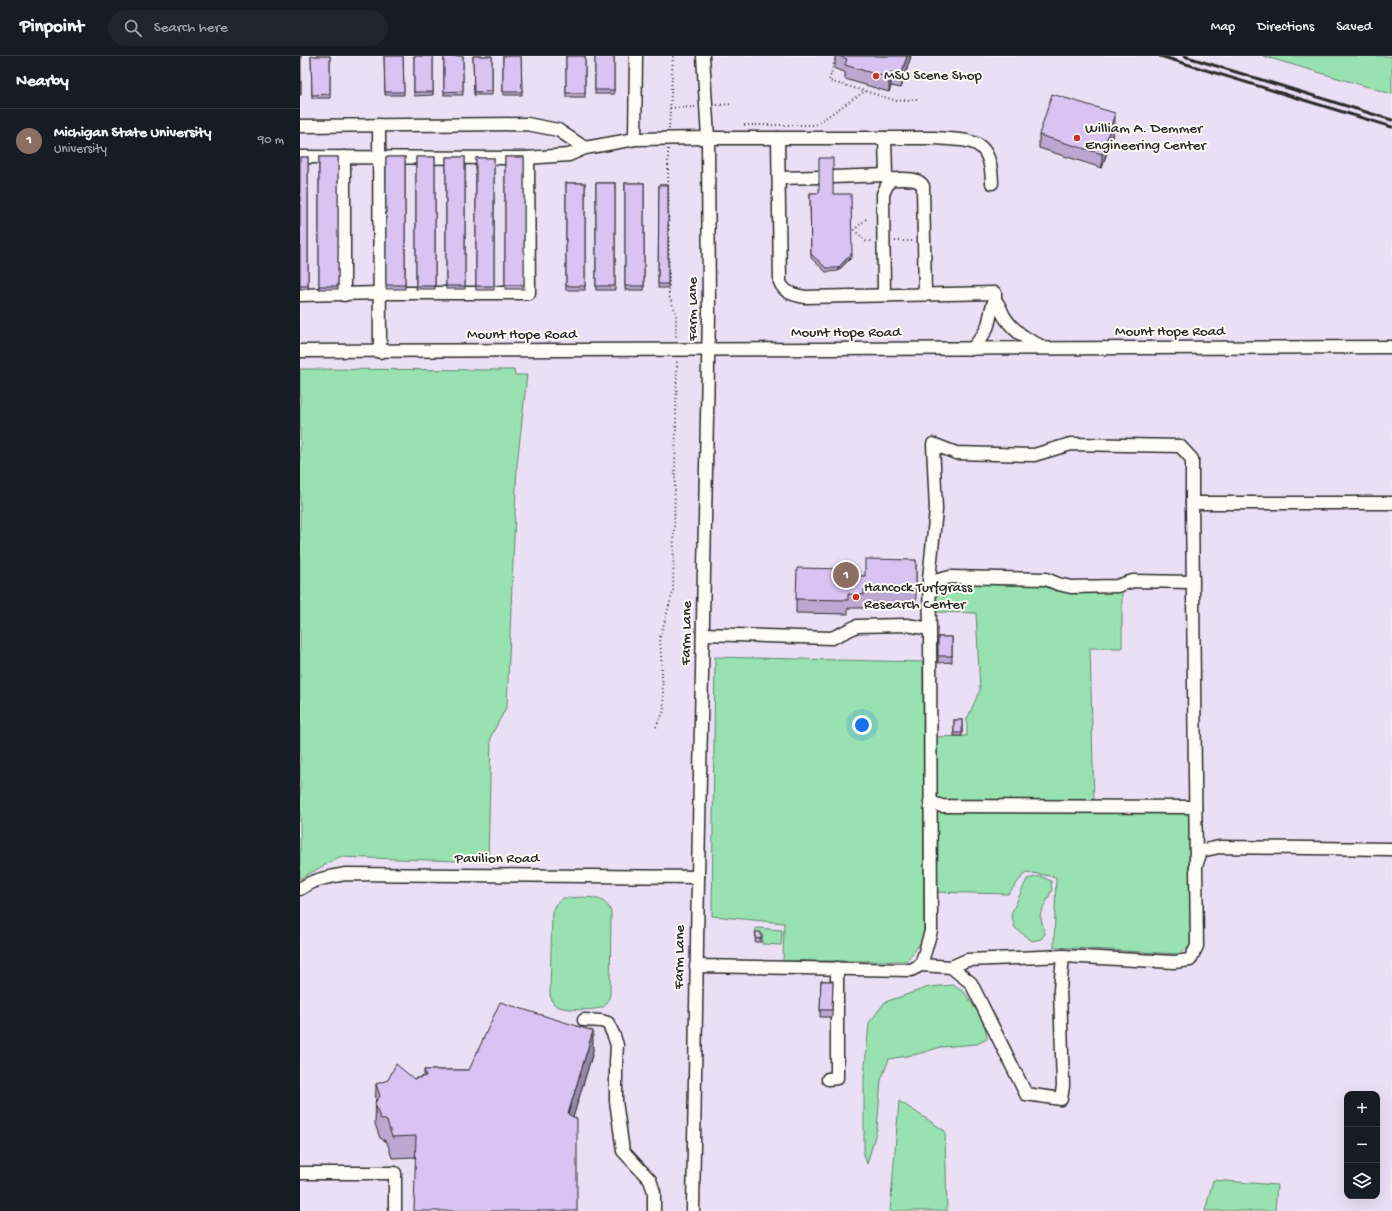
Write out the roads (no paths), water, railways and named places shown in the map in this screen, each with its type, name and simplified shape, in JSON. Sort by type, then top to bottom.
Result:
[{"type":"street","points":[[635,139],[636,56]]},
{"type":"street","name":"Farm Lane","points":[[693,1211],[696,966],[709,350],[708,138],[703,56]]},
{"type":"street","points":[[300,126],[527,124],[558,130],[585,148]]},
{"type":"street","points":[[379,125],[380,352]]},
{"type":"street","points":[[300,157],[528,158],[569,155],[585,148],[635,139],[668,138],[934,138],[968,141],[982,148],[989,159],[992,183]]},
{"type":"street","points":[[778,138],[780,282],[786,291],[805,297],[995,293],[995,300],[991,307],[987,327],[982,338],[972,349]]},
{"type":"street","points":[[884,138],[888,177],[883,194],[884,295]]},
{"type":"street","points":[[344,157],[344,295]]},
{"type":"street","points":[[300,295],[379,293],[529,293],[528,158]]},
{"type":"street","points":[[779,178],[819,177]]},
{"type":"street","points":[[833,177],[888,177],[916,180],[921,183],[923,186],[925,294]]},
{"type":"street","points":[[995,300],[1000,305],[1003,315],[1011,326],[1028,340],[1046,348]]},
{"type":"street","name":"Mount Hope Road","points":[[300,351],[380,352],[1392,347]]},
{"type":"street","points":[[696,966],[912,970],[922,965],[951,967],[967,960],[1063,956],[1174,962],[1190,960],[1197,946],[1192,459],[1180,446],[1071,444],[1034,455],[956,453],[933,444],[936,510],[929,578],[931,931],[922,965]]},
{"type":"street","points":[[1192,503],[1392,503]]},
{"type":"street","points":[[930,590],[938,580],[950,577],[1046,578],[1058,584],[1071,587],[1116,586],[1133,581],[1193,582]]},
{"type":"street","points":[[703,634],[832,638],[857,626],[907,625],[930,629]]},
{"type":"street","points":[[930,802],[942,806],[1195,807]]},
{"type":"street","points":[[1196,866],[1201,851],[1220,847],[1392,849]]},
{"type":"street","name":"Pavilion Road","points":[[300,889],[309,883],[326,877],[346,874],[698,877]]},
{"type":"street","points":[[951,967],[971,983],[1026,1094],[1061,1099],[1063,1086],[1060,990],[1063,956]]},
{"type":"street","points":[[828,1078],[838,1078],[838,968]]},
{"type":"street","points":[[584,1020],[608,1023],[614,1036],[617,1045],[616,1101],[623,1151],[650,1180],[654,1192],[654,1211]]},
{"type":"street","points":[[300,1173],[395,1173],[395,1211]]},
{"type":"railway","points":[[1160,56],[1392,127]]},
{"type":"railway","points":[[1184,56],[1392,120]]},
{"type":"place","name":"MSU Scene Shop","points":[[876,76]]},
{"type":"place","name":"William A. Demmer Engineering Center","points":[[1077,138]]},
{"type":"place","name":"Michigan State University","points":[[846,575]]},
{"type":"place","name":"Hancock Turfgrass Research Center","points":[[856,597]]}]
